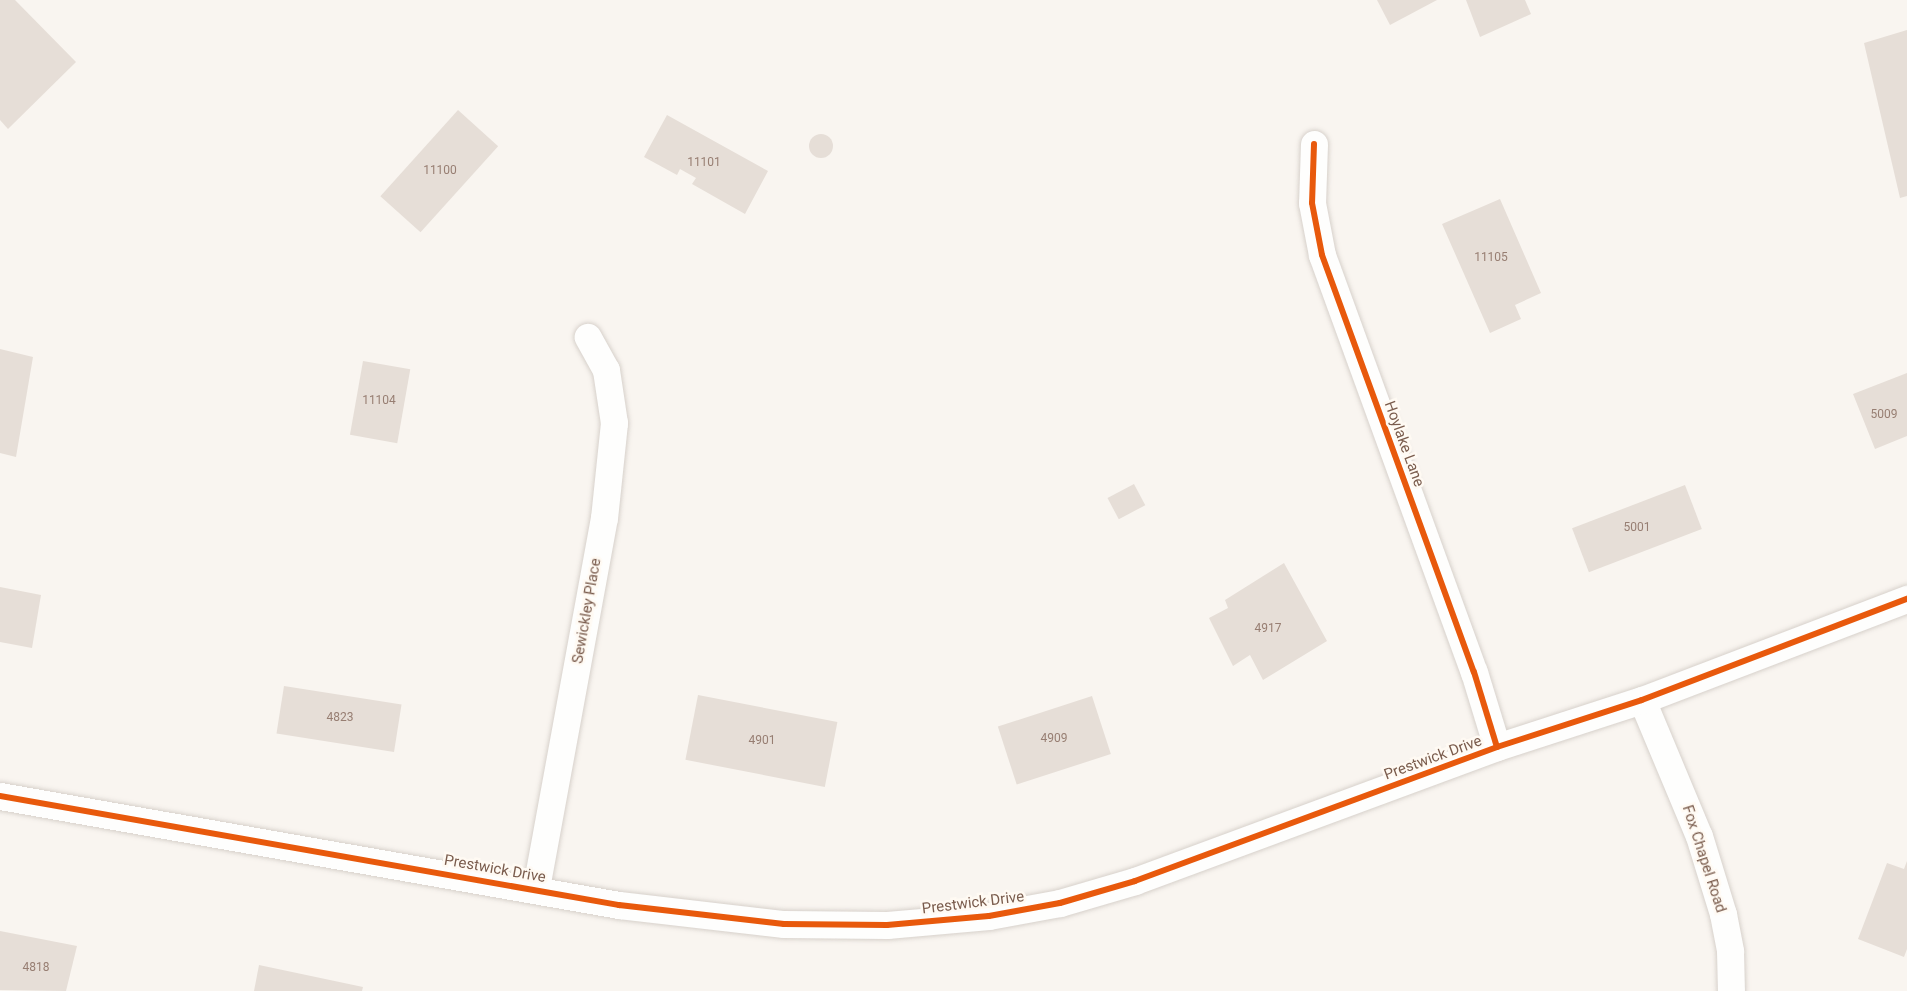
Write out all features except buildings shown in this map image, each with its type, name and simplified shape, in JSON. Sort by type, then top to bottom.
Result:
[{"type":"street","name":"Hoylake Lane","points":[[1314,144],[1312,202],[1322,255],[1474,672],[1497,747]]},
{"type":"street","name":"Sewickley Place","points":[[536,888],[604,518],[614,423],[606,370],[588,337]]},
{"type":"street","name":"Prestwick Drive","points":[[0,796],[536,888],[619,905],[784,924],[887,925],[989,916],[1060,903],[1135,880],[1497,747],[1642,700],[1907,599]]},
{"type":"street","name":"Fox Chapel Road","points":[[1642,700],[1699,836],[1723,914],[1730,951],[1731,991]]},
{"type":"cycle path","points":[[1314,144],[1312,203],[1322,255],[1474,672],[1497,747]]},
{"type":"cycle path","points":[[0,796],[619,905],[784,924],[887,925],[989,916],[1060,903],[1135,881],[1497,747],[1642,700],[1907,599]]}]
